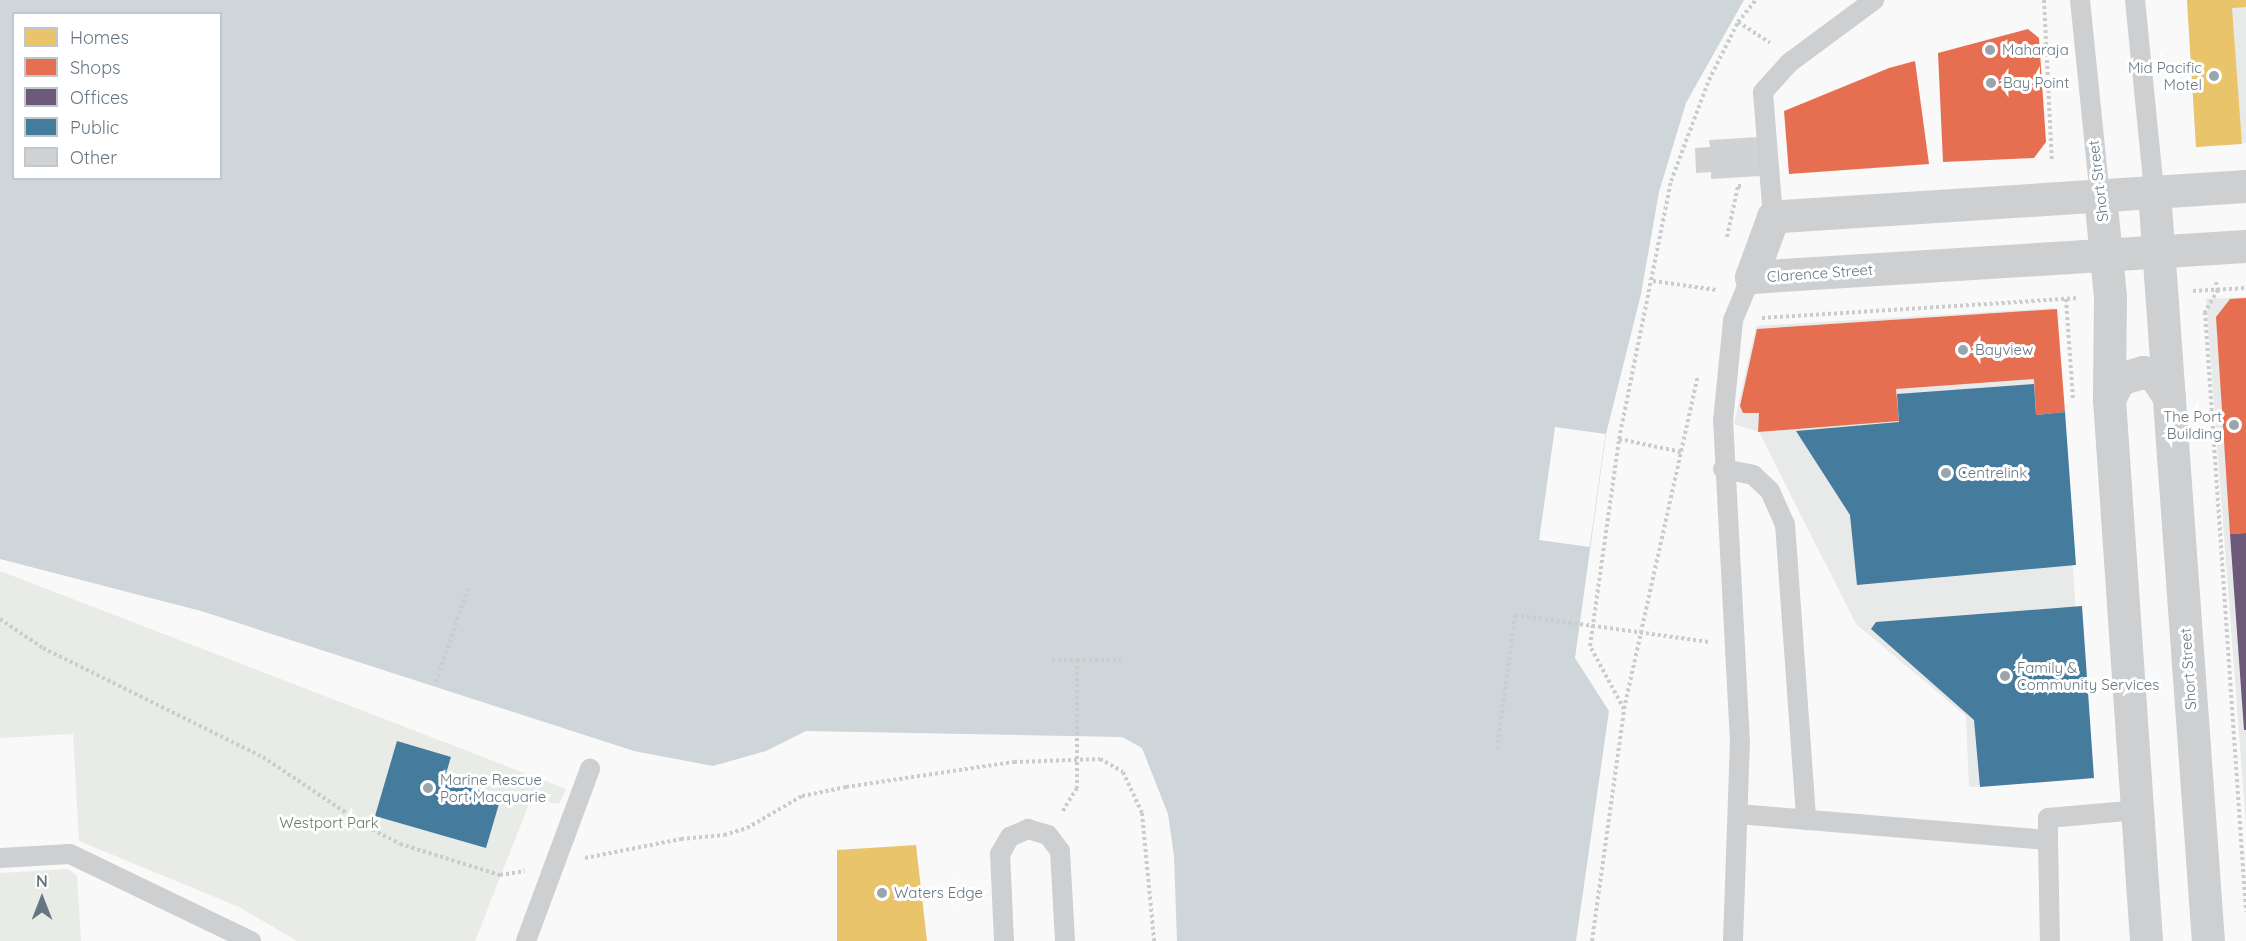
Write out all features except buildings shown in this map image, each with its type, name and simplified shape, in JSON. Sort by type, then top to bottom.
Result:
[{"type":"street","points":[[1773,217],[2246,186]]},
{"type":"street","name":"Short Street","points":[[2154,192],[2208,941]]},
{"type":"street","name":"Short Street","points":[[2100,196],[2110,296],[2109,399],[2146,941]]},
{"type":"street","name":"Clarence Street","points":[[1773,217],[1751,277],[2246,246]]},
{"type":"street","points":[[2109,399],[2119,379],[2143,372],[2155,376],[2169,397]]},
{"type":"lane","points":[[1773,217],[1763,92],[1789,63],[1874,0]]},
{"type":"lane","name":"Short Street","points":[[2080,0],[2100,196]]},
{"type":"lane","name":"Short Street","points":[[2135,0],[2154,192]]},
{"type":"lane","points":[[1733,941],[1738,814],[1738,652],[1723,469],[1723,421],[1733,320],[1751,277]]},
{"type":"lane","points":[[1723,469],[1753,474],[1770,491],[1785,524],[1806,820]]},
{"type":"lane","points":[[526,941],[590,769]]},
{"type":"lane","points":[[2050,941],[2048,818],[2137,810]]},
{"type":"lane","points":[[1738,814],[2048,840]]},
{"type":"lane","points":[[1004,941],[1000,854],[1010,837],[1028,829],[1047,835],[1060,851],[1065,941]]},
{"type":"lane","points":[[0,858],[70,854],[251,941]]},
{"type":"path","points":[[1624,709],[1590,646],[1619,439],[1653,281],[1671,181],[1709,80],[1738,22],[1756,0]]},
{"type":"path","points":[[2044,0],[2052,162]]},
{"type":"path","points":[[1738,22],[1767,41]]},
{"type":"path","points":[[1726,244],[1738,186],[1755,186]]},
{"type":"path","points":[[1714,301],[1719,279]]},
{"type":"path","points":[[2216,279],[2218,290],[2205,312],[2246,912]]},
{"type":"path","points":[[1653,281],[1716,290]]},
{"type":"path","points":[[2218,290],[2246,288]]},
{"type":"path","points":[[1757,319],[2086,298]]},
{"type":"path","points":[[1592,941],[1624,709],[1644,633],[1700,365]]},
{"type":"path","points":[[1619,439],[1682,452]]},
{"type":"path","points":[[436,682],[468,588]]},
{"type":"path","points":[[1497,749],[1515,615],[1708,642]]},
{"type":"path","points":[[0,619],[43,648],[264,757],[367,826],[400,844],[500,875]]},
{"type":"path","points":[[1052,660],[1121,660]]},
{"type":"path","points":[[1077,660],[1077,788]]},
{"type":"path","points":[[635,847],[724,835],[747,828],[802,796],[846,787],[1014,762],[1077,758],[1100,759],[1114,764],[1131,782],[1148,846],[1154,941]]},
{"type":"shaded area","points":[[0,0],[1744,0],[1686,103],[1659,192],[1641,294],[1606,434],[1575,658],[1609,711],[1576,941],[1177,941],[1174,856],[1168,814],[1142,748],[1122,737],[806,731],[766,751],[713,766],[634,751],[201,611],[0,559]]},
{"type":"shaded area","name":"Mid Pacific Motel","points":[[2187,0],[2246,0],[2246,143],[2196,147]]},
{"type":"shaded area","points":[[2246,297],[2246,826],[2206,299]]},
{"type":"shaded area","points":[[2054,308],[2088,779],[1969,787],[1966,716],[1856,624],[1759,432],[1734,424],[1756,326]]},
{"type":"green space","name":"Westport Park","points":[[0,571],[566,789],[559,804],[531,799],[475,941],[297,941],[239,907],[79,841],[73,734],[0,738]]},
{"type":"green space","points":[[68,869],[77,876],[81,941],[0,941],[0,873]]},
{"type":"pier","points":[[1555,427],[1606,434],[1590,547],[1539,540]]},
{"type":"place","name":"Maharaja","points":[[1990,50]]},
{"type":"place","name":"Mid Pacific Motel","points":[[2214,76]]},
{"type":"place","name":"Bay Point","points":[[1991,83]]},
{"type":"place","name":"Bayview","points":[[1963,350]]},
{"type":"place","name":"The Port Building","points":[[2234,425]]},
{"type":"place","name":"Centrelink","points":[[1946,473]]},
{"type":"place","name":"Family & Community Services","points":[[2005,676]]},
{"type":"place","name":"Marine Rescue Port Macquarie","points":[[428,788]]},
{"type":"place","name":"Waters Edge","points":[[882,893]]}]
